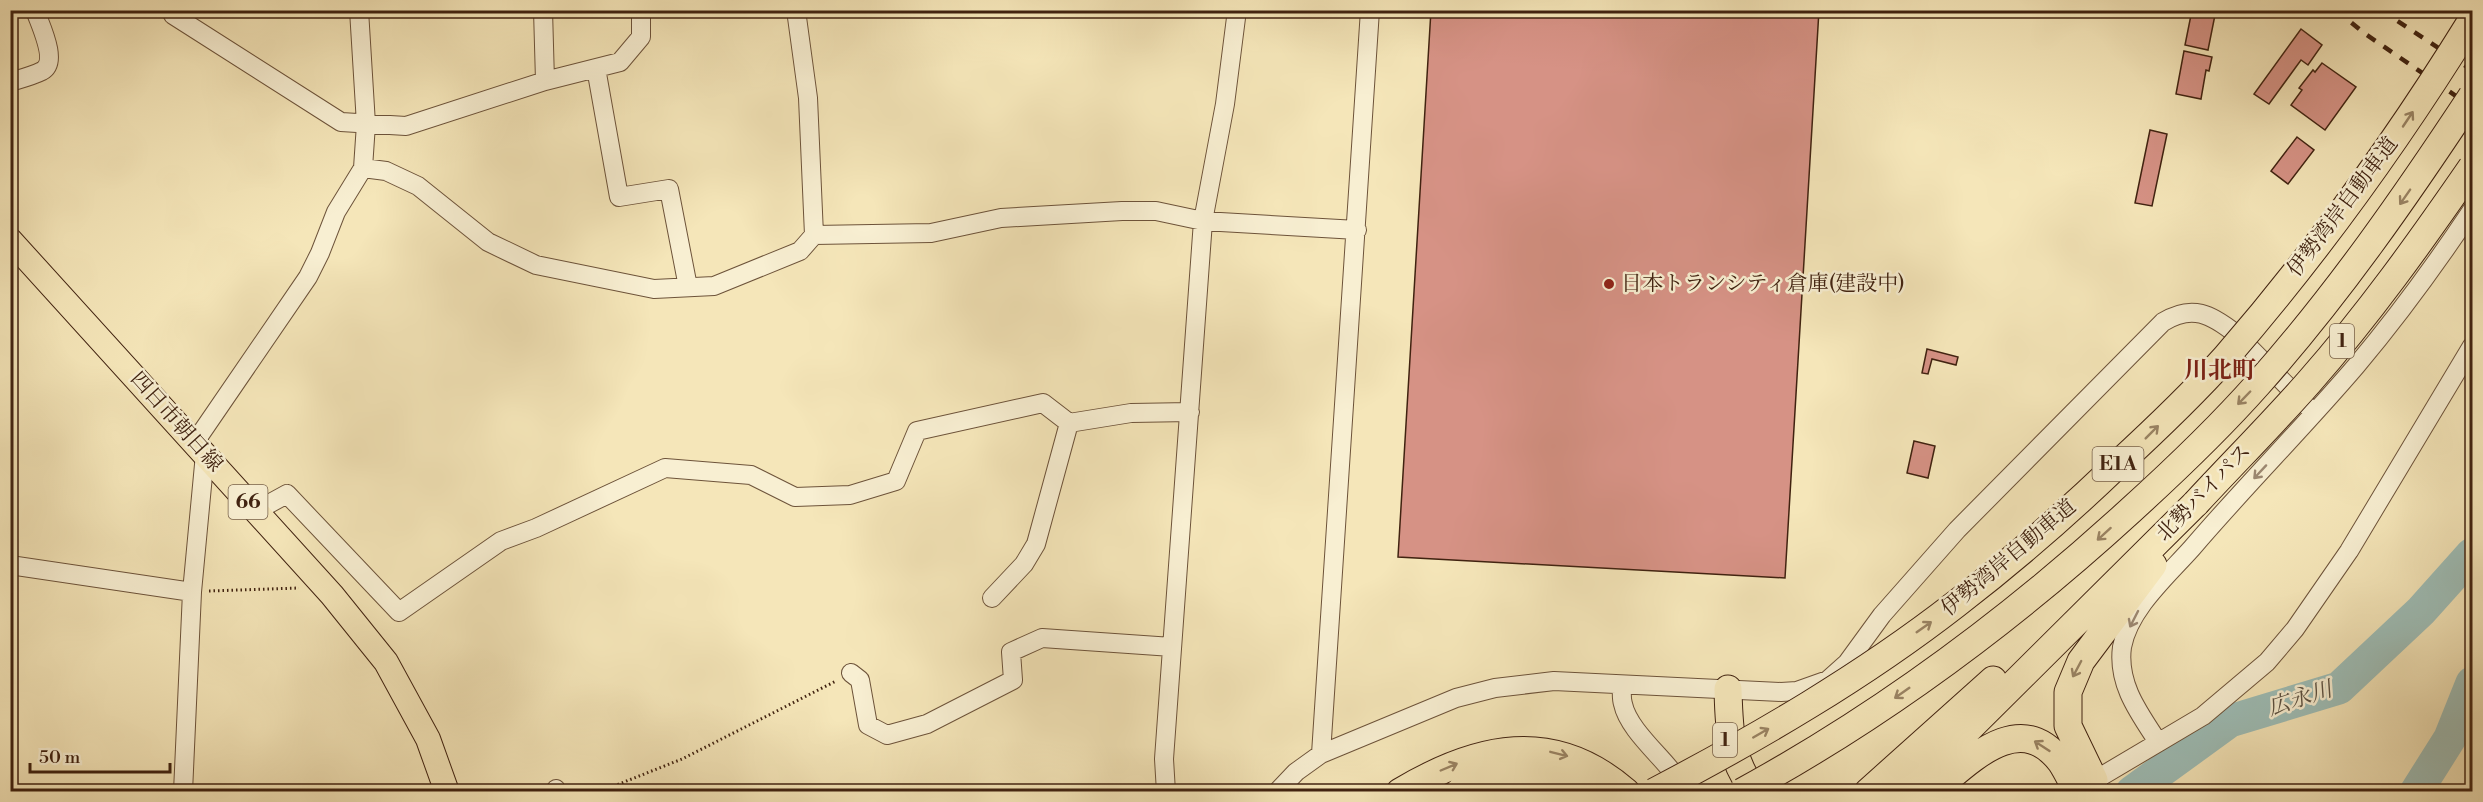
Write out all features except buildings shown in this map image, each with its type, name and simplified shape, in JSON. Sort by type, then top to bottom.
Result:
[{"type":"highway","name":"伊勢湾岸自動車道","points":[[1654,792],[1785,719],[1867,667],[1945,612],[2049,529],[2139,445],[2224,358],[2297,270],[2372,171],[2441,71],[2472,20]]},
{"type":"highway","name":"伊勢湾岸自動車道","points":[[1742,792],[1824,745],[1977,640],[2075,561],[2175,470],[2258,385],[2337,290],[2404,199],[2472,96]]},
{"type":"highway","name":"北勢バイパス","points":[[1905,792],[2196,502],[2309,382],[2384,290],[2430,229],[2472,167]]},
{"type":"highway","name":"1","points":[[2082,788],[2068,726],[2068,692],[2073,675],[2196,502]]},
{"type":"highway","points":[[1869,792],[2089,592],[2150,548]]},
{"type":"highway","name":"1","points":[[1728,688],[1725,729],[1730,792]]},
{"type":"highway","points":[[1728,688],[1729,726],[1733,752],[1745,779],[1756,792]]},
{"type":"highway","points":[[1932,792],[1997,743],[2020,737],[2032,740],[2053,754],[2082,788]]},
{"type":"highway","points":[[1400,792],[1449,766],[1501,750],[1526,749],[1571,757],[1603,773],[1626,792]]},
{"type":"highway","points":[[1459,792],[1495,777],[1523,774],[1548,777],[1584,792]]},
{"type":"main road","name":"四日市朝日線","points":[[10,240],[332,595],[386,662],[428,739],[447,792]]},
{"type":"street","points":[[10,82],[44,71],[48,64],[49,52],[35,10]]},
{"type":"street","points":[[171,10],[173,15],[341,122],[406,126],[545,81],[620,62],[641,37],[640,10]]},
{"type":"street","points":[[183,792],[200,448],[308,277],[336,212],[363,168],[366,124],[359,10]]},
{"type":"street","points":[[543,10],[545,81]]},
{"type":"street","points":[[363,168],[386,171],[418,186],[488,242],[536,265],[654,289],[714,286],[800,251],[814,235],[808,98],[796,10]]},
{"type":"street","points":[[1166,792],[1164,759],[1203,221],[1225,104],[1237,10]]},
{"type":"street","points":[[1321,754],[1370,10]]},
{"type":"street","points":[[596,68],[619,197],[669,189],[688,287]]},
{"type":"street","points":[[2158,742],[2133,702],[2125,685],[2121,668],[2122,646],[2139,610],[2393,321],[2472,210]]},
{"type":"street","points":[[814,235],[931,233],[1001,218],[1122,211],[1156,211],[1203,221],[1357,230]]},
{"type":"street","points":[[1277,792],[1296,771],[1321,754],[1456,698],[1495,688],[1554,681],[1797,691],[1828,680],[1847,663],[1882,615],[1957,530],[2163,322],[2176,314],[2191,312],[2206,315],[2222,323],[2236,334],[2314,413]]},
{"type":"street","points":[[2082,788],[2203,716],[2267,662],[2295,629],[2349,552],[2472,346]]},
{"type":"street","points":[[256,511],[287,494],[399,612],[501,541],[536,528],[664,468],[751,476],[795,498],[850,495],[896,481],[917,431],[1043,403],[1070,423],[1131,413],[1190,412]]},
{"type":"street","points":[[992,598],[1024,564],[1036,544],[1070,423]]},
{"type":"street","points":[[10,564],[192,592]]},
{"type":"street","points":[[851,673],[860,680],[868,725],[887,735],[927,724],[1013,680],[1011,652],[1042,638],[1172,647]]},
{"type":"street","points":[[1622,685],[1623,704],[1628,718],[1668,764],[1687,792]]},
{"type":"path","points":[[192,592],[309,588],[332,595]]},
{"type":"path","points":[[556,790],[614,786],[682,759],[851,673]]},
{"type":"waterway","name":"広永川","points":[[2132,792],[2230,721],[2339,688],[2421,611],[2472,554]]},
{"type":"waterway","points":[[2416,792],[2450,738],[2472,683]]},
{"type":"railway","points":[[2336,10],[2364,33],[2472,107]]},
{"type":"railway","points":[[2381,10],[2472,70]]},
{"type":"place","name":"日本トランシティ倉庫(建設中)","points":[[1609,284]]},
{"type":"district","name":"川北町","points":[[2220,371]]}]
